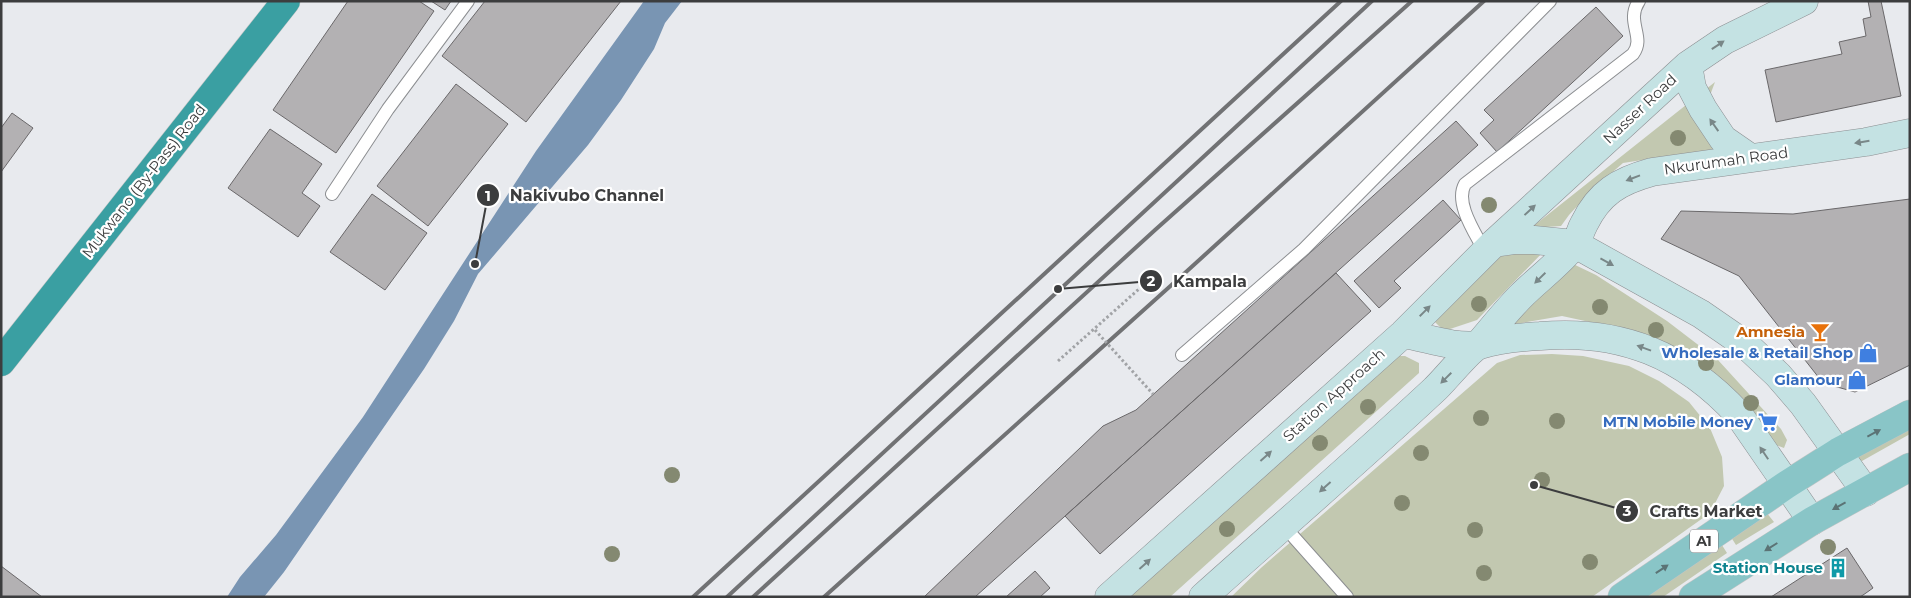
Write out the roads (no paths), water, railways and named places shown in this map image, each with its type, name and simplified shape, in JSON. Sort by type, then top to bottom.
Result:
[{"type":"highway","name":"Mukwano (By-Pass) Road","points":[[1,362],[286,1]]},
{"type":"main road","points":[[1786,485],[1838,452],[1910,414]]},
{"type":"main road","points":[[1693,597],[1812,521],[1910,467]]},
{"type":"main road","name":"A1","points":[[1622,597],[1786,485]]},
{"type":"street","name":"Nasser Road","points":[[1490,248],[1688,65],[1724,40],[1804,1]]},
{"type":"street","points":[[1688,65],[1692,88],[1703,109],[1723,139],[1749,157]]},
{"type":"street","name":"Nkurumah Road","points":[[1575,244],[1594,207],[1603,196],[1624,182],[1652,172],[1866,142],[1910,133]]},
{"type":"street","points":[[1490,248],[1515,240],[1575,244],[1701,314],[1746,345],[1778,375],[1804,404],[1866,492]]},
{"type":"street","points":[[1203,597],[1435,389],[1520,298],[1575,244]]},
{"type":"street","name":"Station Approach","points":[[1109,597],[1403,334],[1490,248]]},
{"type":"street","points":[[1403,334],[1464,346],[1522,337],[1568,333],[1609,338],[1643,347],[1667,357],[1692,372],[1725,400],[1739,415],[1812,521]]},
{"type":"lane","points":[[332,194],[388,109],[468,1]]},
{"type":"lane","points":[[1182,355],[1304,249],[1550,1]]},
{"type":"lane","points":[[1490,248],[1464,208],[1461,198],[1462,190],[1466,184],[1634,54],[1638,48],[1634,12],[1639,1]]},
{"type":"lane","points":[[1283,525],[1347,597]]},
{"type":"water","points":[[644,1],[682,1],[665,23],[654,49],[621,100],[588,145],[478,274],[454,321],[424,369],[284,572],[264,597],[227,597],[240,577],[276,535],[363,417],[536,151]]},
{"type":"railway","points":[[693,597],[1341,1]]},
{"type":"railway","points":[[727,597],[1372,1]]},
{"type":"railway","points":[[753,597],[1155,230],[1412,1]]},
{"type":"railway","points":[[824,597],[1484,1]]},
{"type":"place","name":"Nakivubo Channel","points":[[475,264]]},
{"type":"place","name":"Kampala","points":[[1058,289]]},
{"type":"place","name":"Amnesia","points":[[1820,332]]},
{"type":"place","name":"Wholesale & Retail Shop","points":[[1868,353]]},
{"type":"place","name":"Glamour","points":[[1857,380]]},
{"type":"place","name":"MTN Mobile Money","points":[[1768,422]]},
{"type":"place","name":"Crafts Market","points":[[1534,485]]},
{"type":"place","name":"Station House","points":[[1838,568]]}]
